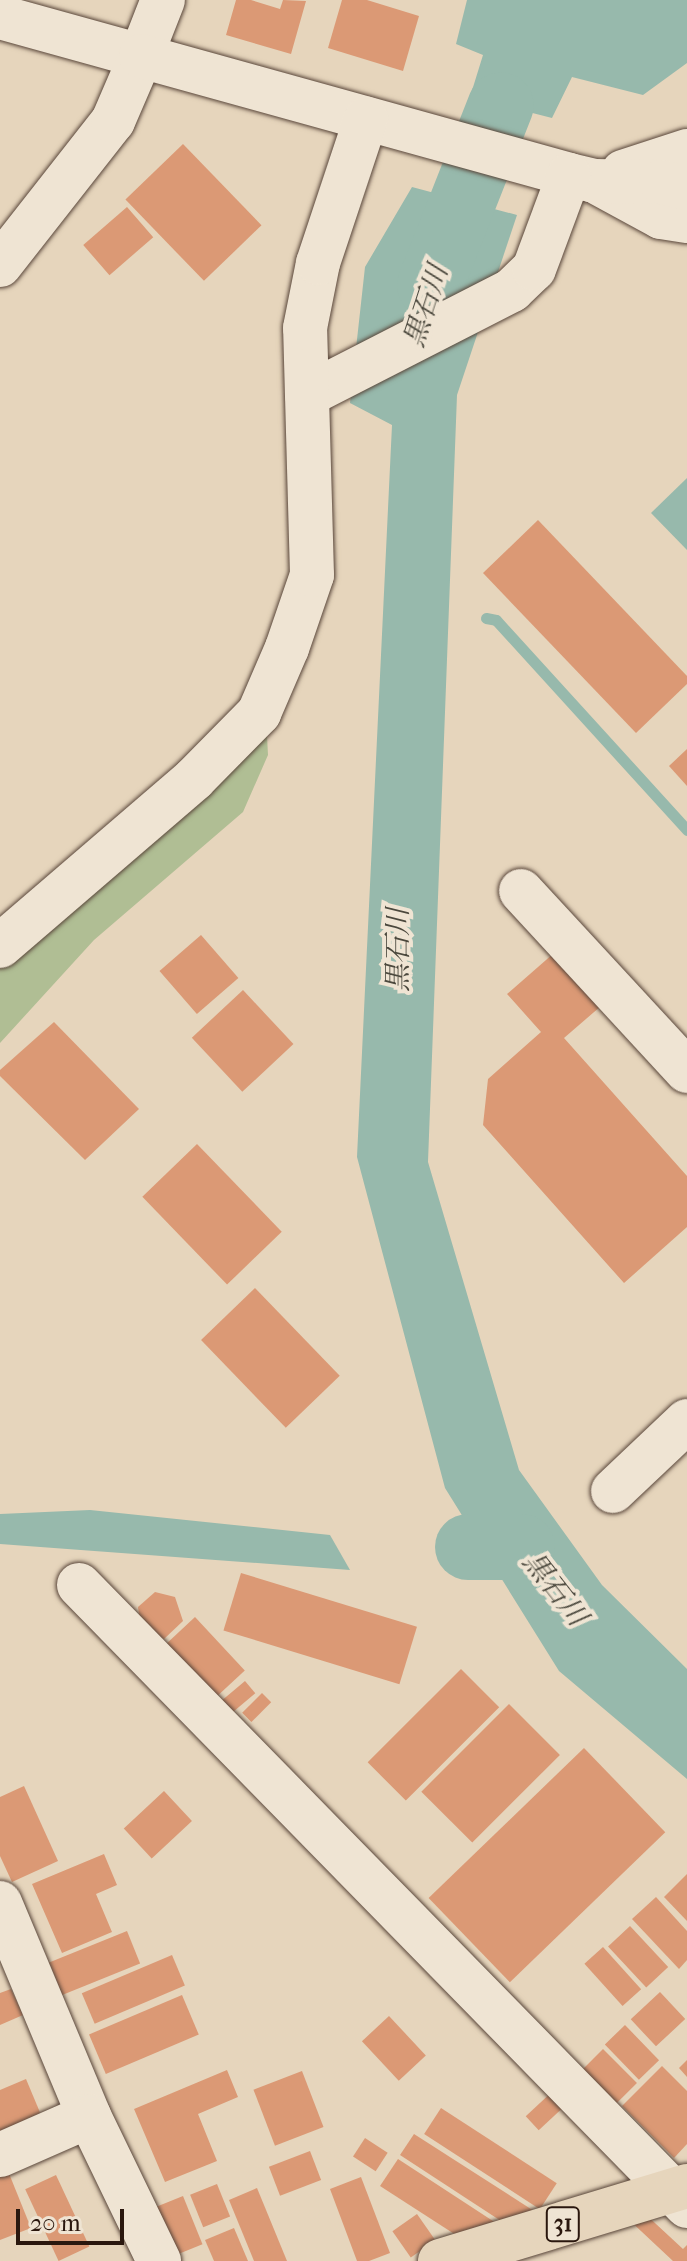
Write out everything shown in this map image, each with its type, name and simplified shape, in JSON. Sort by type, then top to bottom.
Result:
[{"type":"main road","name":"31","points":[[441,2261],[682,2195]]},
{"type":"street","points":[[0,265],[113,121],[163,0]]},
{"type":"street","points":[[0,17],[423,137],[569,175],[661,217],[687,221]]},
{"type":"street","points":[[7,926],[194,779],[259,713],[287,648],[312,575],[326,386],[305,328],[318,263],[366,119]]},
{"type":"street","points":[[569,175],[687,151]]},
{"type":"street","points":[[326,386],[512,290],[534,269],[569,175]]},
{"type":"street","points":[[569,175],[661,182],[687,188]]},
{"type":"street","points":[[521,891],[687,1071]]},
{"type":"street","points":[[613,1491],[687,1421]]},
{"type":"street","points":[[79,1585],[682,2195]]},
{"type":"street","points":[[0,1903],[89,2116],[159,2261]]},
{"type":"street","points":[[0,2155],[89,2116]]},
{"type":"shaded area","points":[[266,717],[268,755],[243,812],[94,940],[0,1043],[0,957]]},
{"type":"water","points":[[467,0],[687,0],[687,63],[643,95],[572,77],[552,118],[470,97],[483,55],[456,44]]},
{"type":"water","points":[[412,187],[517,215],[457,395],[428,1162],[519,1470],[602,1585],[687,1669],[687,1779],[559,1671],[445,1488],[357,1157],[392,425],[350,403],[365,267]]},
{"type":"water","points":[[687,478],[687,550],[651,513]]},
{"type":"water","points":[[90,1510],[330,1535],[350,1570],[0,1544],[0,1514]]},
{"type":"building","points":[[236,0],[251,0],[280,9],[283,0],[306,1],[291,54],[226,35]]},
{"type":"building","points":[[342,0],[367,0],[419,16],[403,71],[328,48]]},
{"type":"building","points":[[183,144],[261,225],[204,281],[125,200]]},
{"type":"building","points":[[127,207],[153,237],[109,275],[83,245]]},
{"type":"building","points":[[538,520],[687,676],[687,684],[636,733],[483,573]]},
{"type":"building","points":[[687,749],[687,786],[669,766]]},
{"type":"building","points":[[201,935],[238,978],[197,1014],[159,971]]},
{"type":"building","points":[[554,953],[601,1006],[564,1038],[687,1176],[687,1227],[624,1283],[483,1125],[488,1079],[541,1032],[507,994]]},
{"type":"building","points":[[243,990],[293,1044],[242,1092],[192,1038]]},
{"type":"building","points":[[54,1022],[139,1109],[85,1160],[0,1076],[0,1070]]},
{"type":"building","points":[[197,1144],[282,1232],[227,1285],[142,1197]]},
{"type":"building","points":[[255,1288],[340,1376],[286,1428],[201,1340]]},
{"type":"building","points":[[241,1573],[417,1627],[399,1684],[223,1630]]},
{"type":"building","points":[[155,1592],[175,1597],[183,1621],[164,1639],[141,1629],[138,1607]]},
{"type":"building","points":[[195,1617],[245,1670],[212,1701],[162,1648]]},
{"type":"building","points":[[461,1669],[499,1707],[406,1801],[368,1762]]},
{"type":"building","points":[[245,1681],[255,1693],[230,1714],[220,1702]]},
{"type":"building","points":[[262,1693],[271,1702],[251,1722],[242,1713]]},
{"type":"building","points":[[509,1704],[560,1755],[472,1843],[421,1792]]},
{"type":"building","points":[[584,1748],[665,1832],[510,1982],[429,1898]]},
{"type":"building","points":[[24,1786],[58,1861],[12,1882],[0,1856],[0,1797]]},
{"type":"building","points":[[164,1791],[192,1821],[152,1858],[124,1829]]},
{"type":"building","points":[[104,1854],[117,1885],[96,1894],[112,1932],[62,1953],[32,1884]]},
{"type":"building","points":[[687,1874],[687,1921],[664,1897]]},
{"type":"building","points":[[656,1897],[687,1931],[687,1960],[679,1969],[632,1919]]},
{"type":"building","points":[[630,1926],[668,1967],[646,1987],[608,1946]]},
{"type":"building","points":[[127,1931],[140,1963],[62,1995],[49,1962]]},
{"type":"building","points":[[603,1947],[641,1989],[623,2006],[584,1964]]},
{"type":"building","points":[[172,1955],[185,1985],[95,2024],[82,1993]]},
{"type":"building","points":[[11,1989],[23,2015],[0,2025],[0,1993]]},
{"type":"building","points":[[660,1992],[685,2019],[656,2046],[631,2019]]},
{"type":"building","points":[[182,1995],[199,2035],[106,2074],[89,2034]]},
{"type":"building","points":[[389,2016],[426,2055],[399,2081],[362,2041]]},
{"type":"building","points":[[625,2025],[659,2060],[639,2080],[605,2044]]},
{"type":"building","points":[[603,2049],[637,2083],[611,2109],[577,2075]]},
{"type":"building","points":[[687,2060],[687,2077],[679,2068]]},
{"type":"building","points":[[662,2066],[687,2091],[687,2144],[674,2158],[622,2106]]},
{"type":"building","points":[[227,2070],[238,2097],[198,2114],[217,2161],[165,2182],[134,2109]]},
{"type":"building","points":[[302,2071],[324,2127],[275,2146],[253,2090]]},
{"type":"building","points":[[26,2079],[44,2122],[0,2141],[0,2090]]},
{"type":"building","points":[[555,2089],[568,2103],[539,2130],[526,2116]]},
{"type":"building","points":[[441,2108],[557,2183],[540,2209],[424,2134]]},
{"type":"building","points":[[414,2134],[534,2211],[501,2221],[400,2155]]},
{"type":"building","points":[[365,2138],[388,2153],[376,2171],[353,2156]]},
{"type":"building","points":[[310,2151],[321,2180],[280,2196],[269,2167]]},
{"type":"building","points":[[398,2159],[496,2223],[459,2237],[380,2186]]},
{"type":"building","points":[[6,2166],[31,2228],[0,2240],[0,2169]]},
{"type":"building","points":[[56,2175],[89,2247],[59,2261],[25,2189]]},
{"type":"building","points":[[361,2177],[390,2253],[369,2261],[357,2261],[330,2189]]},
{"type":"building","points":[[217,2184],[230,2216],[203,2227],[190,2195]]},
{"type":"building","points":[[257,2188],[287,2261],[254,2261],[229,2200]]},
{"type":"building","points":[[183,2196],[202,2244],[171,2257],[151,2209]]},
{"type":"building","points":[[642,2211],[683,2249],[687,2245],[687,2261],[673,2261],[626,2217]]},
{"type":"building","points":[[417,2214],[435,2240],[411,2257],[392,2231]]},
{"type":"building","points":[[234,2228],[248,2261],[214,2261],[205,2240]]},
{"type":"waterway","name":"黒石川","points":[[430,285],[501,105]]},
{"type":"waterway","points":[[486,618],[496,620],[687,830]]},
{"type":"waterway","points":[[468,1547],[522,1547]]}]
